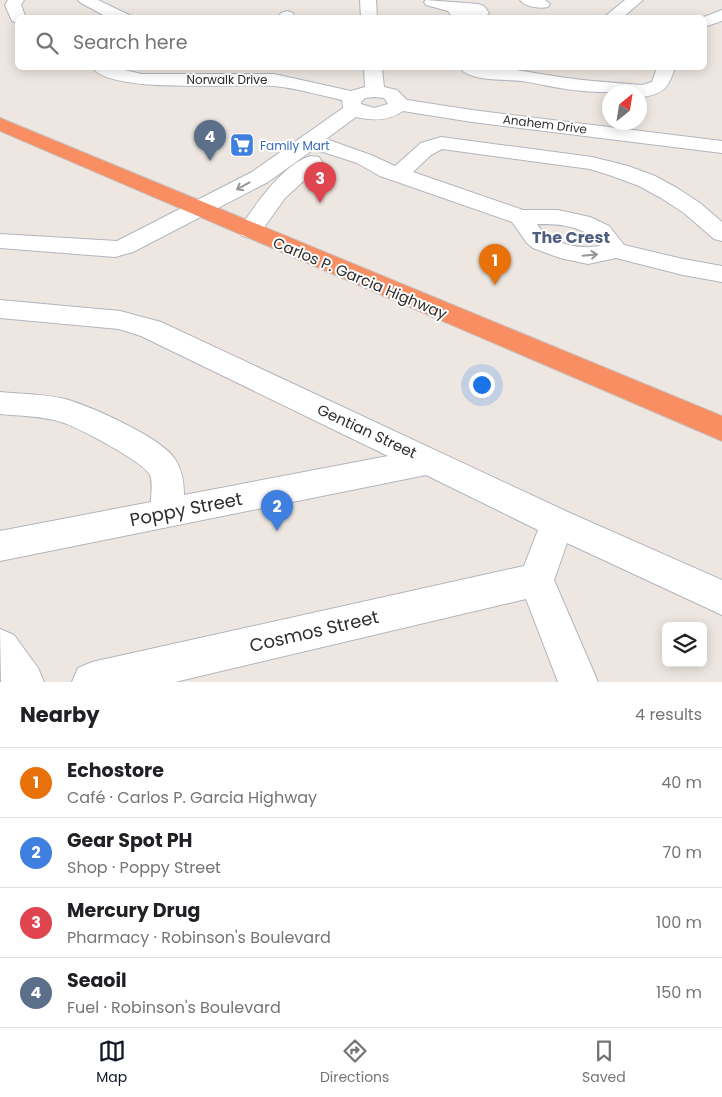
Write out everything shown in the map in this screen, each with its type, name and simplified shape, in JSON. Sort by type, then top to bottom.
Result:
[{"type":"highway","name":"Carlos P. Garcia Highway","points":[[0,124],[250,231],[722,428]]},
{"type":"street","points":[[16,0],[13,5],[17,15]]},
{"type":"street","points":[[86,0],[117,15]]},
{"type":"street","points":[[368,0],[369,15]]},
{"type":"street","points":[[614,15],[632,0]]},
{"type":"street","points":[[432,2],[473,12]]},
{"type":"street","points":[[707,21],[722,15]]},
{"type":"street","name":"Norwalk Drive","points":[[107,70],[126,78],[275,74],[360,107]]},
{"type":"street","points":[[373,70],[375,91]]},
{"type":"street","points":[[475,70],[483,73],[522,76],[561,83],[649,90],[658,87],[665,70]]},
{"type":"street","points":[[548,112],[561,83],[571,70]]},
{"type":"street","points":[[0,241],[118,249],[198,209],[286,170],[319,148],[360,107],[360,93],[375,91],[394,96],[398,104],[391,111],[360,107]]},
{"type":"street","name":"Anahem Drive","points":[[398,104],[472,116],[548,112],[722,147]]},
{"type":"street","points":[[394,172],[432,144],[441,143],[592,164],[647,181],[692,208],[722,234]]},
{"type":"street","points":[[319,148],[353,170],[394,172],[521,217],[558,218],[582,222],[601,231],[616,250]]},
{"type":"street","points":[[250,231],[270,201],[286,170]]},
{"type":"street","points":[[521,217],[535,238],[542,243],[569,253],[588,256],[616,250],[683,267],[722,274]]},
{"type":"street","name":"Gentian Street","points":[[0,310],[109,318],[140,325],[430,460],[558,523],[722,598]]},
{"type":"street","points":[[0,403],[66,411],[80,416],[142,450],[163,467],[166,476],[168,513]]},
{"type":"street","name":"Poppy Street","points":[[0,546],[430,460]]},
{"type":"street","points":[[558,523],[536,580],[578,682]]},
{"type":"street","name":"Cosmos Street","points":[[92,682],[536,580]]},
{"type":"street","points":[[0,648],[24,682]]},
{"type":"place","name":"Family Mart","points":[[242,145]]},
{"type":"place","name":"Seaoil","points":[[210,161]]},
{"type":"place","name":"Mercury Drug","points":[[320,203]]},
{"type":"place","name":"Echostore","points":[[495,285]]},
{"type":"place","name":"Gear Spot PH","points":[[277,531]]},
{"type":"district","name":"The Crest","points":[[571,237]]}]
